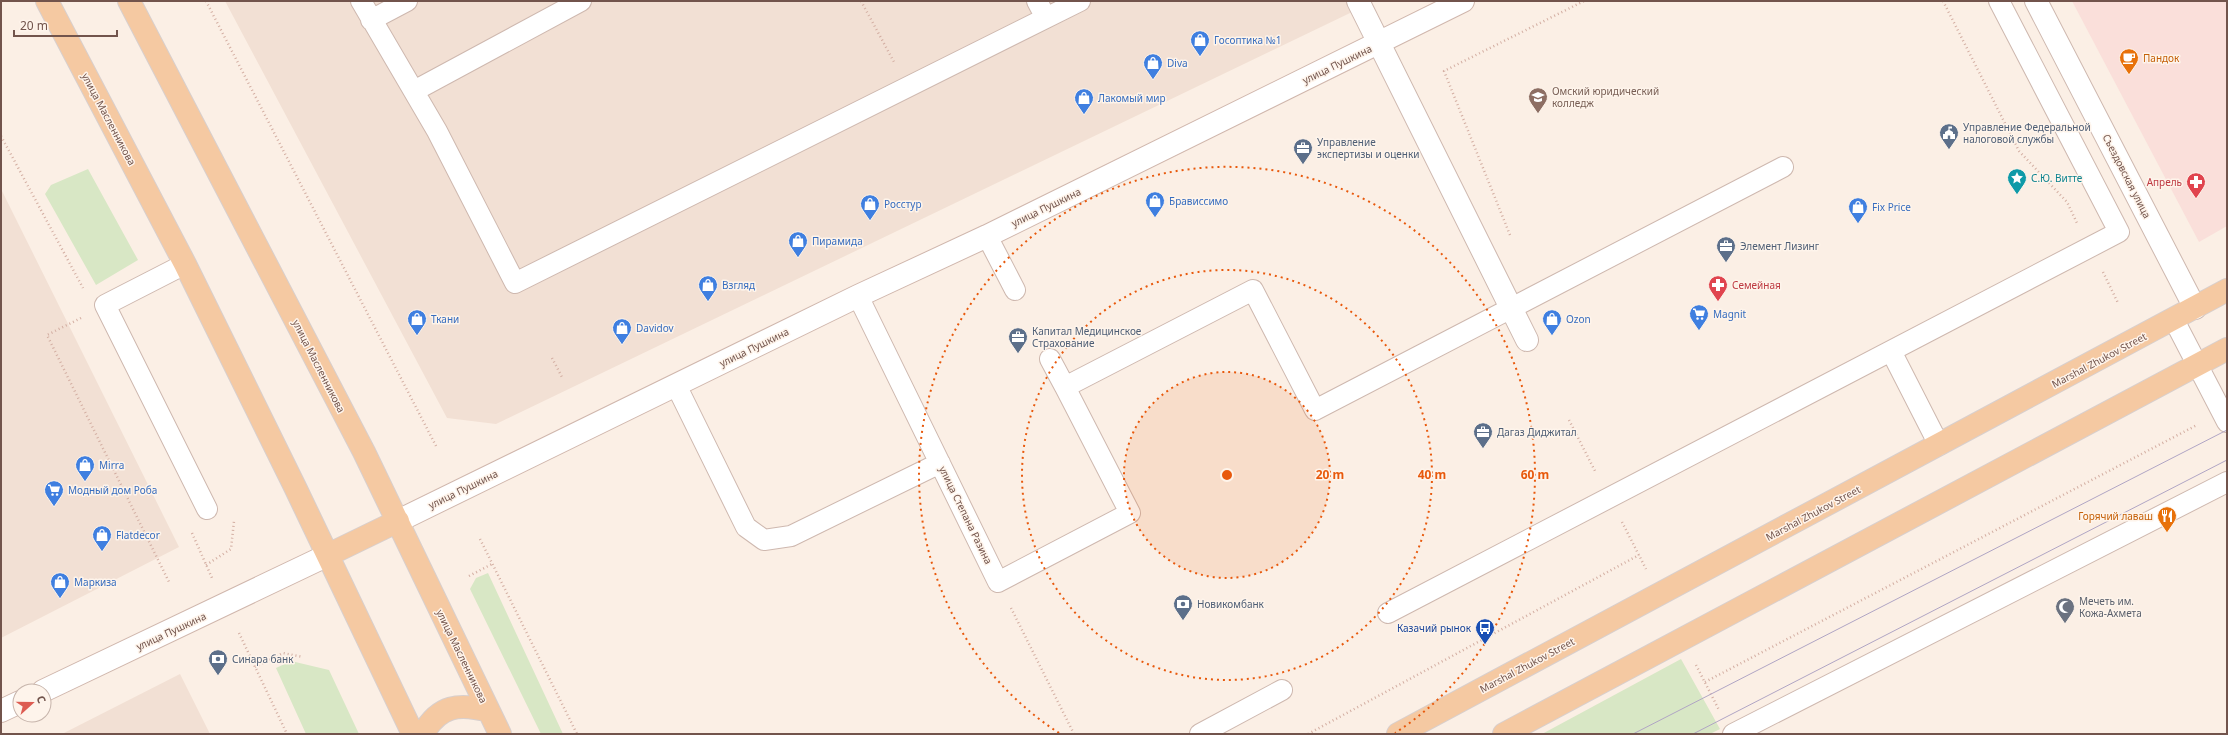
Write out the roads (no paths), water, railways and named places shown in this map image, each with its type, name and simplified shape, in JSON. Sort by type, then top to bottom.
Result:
[{"type":"main road","name":"улица Масленникова","points":[[47,1],[185,264],[328,556],[413,734]]},
{"type":"main road","name":"улица Масленникова","points":[[129,1],[364,452],[500,734]]},
{"type":"main road","name":"Marshal Zhukov Street","points":[[1398,734],[2174,320],[2227,290]]},
{"type":"main road","points":[[1504,734],[2198,366],[2227,349]]},
{"type":"main road","name":"улица Пушкина","points":[[328,556],[398,521]]},
{"type":"main road","points":[[423,734],[430,722],[444,710],[461,706],[489,711]]},
{"type":"street","points":[[1358,1],[1527,340]]},
{"type":"street","name":"улица Пушкина","points":[[398,521],[858,296],[987,236],[1463,1]]},
{"type":"street","name":"Съездовская улица","points":[[2036,1],[2195,308]]},
{"type":"street","name":"улица Пушкина","points":[[52,687],[328,556]]},
{"type":"street","points":[[1,711],[12,706]]},
{"type":"lane","points":[[360,1],[437,131],[515,283],[908,87],[1042,9],[1080,1]]},
{"type":"lane","points":[[371,20],[407,1]]},
{"type":"lane","points":[[414,91],[581,1]]},
{"type":"lane","points":[[1388,614],[2119,232],[1999,1]]},
{"type":"lane","points":[[1050,359],[1065,387],[1253,290],[1315,410],[1783,167]]},
{"type":"lane","points":[[987,236],[1015,290]]},
{"type":"lane","points":[[185,264],[105,305],[208,510]]},
{"type":"lane","name":"улица Степана Разина","points":[[858,296],[998,582],[1130,513],[1065,387]]},
{"type":"lane","points":[[2174,320],[2224,417]]},
{"type":"lane","points":[[1891,351],[1939,445]]},
{"type":"lane","points":[[676,385],[746,527],[764,540],[791,536],[940,463]]},
{"type":"lane","points":[[1733,734],[2227,482]]},
{"type":"lane","points":[[1200,734],[1282,690]]},
{"type":"tram line","points":[[1633,734],[2227,430]]},
{"type":"tram line","points":[[1693,734],[2227,460]]},
{"type":"place","name":"Госоптика №1","points":[[1200,57]]},
{"type":"place","name":"Пандок","points":[[2129,75]]},
{"type":"place","name":"Diva","points":[[1153,80]]},
{"type":"place","name":"Омский юридический колледж","points":[[1538,114]]},
{"type":"place","name":"Лакомый мир","points":[[1084,115]]},
{"type":"place","name":"Управление Федеральной налоговой службы","points":[[1949,150]]},
{"type":"place","name":"Управление экспертизы и оценки","points":[[1303,165]]},
{"type":"place","name":"С.Ю. Витте","points":[[2017,195]]},
{"type":"place","name":"Апрель","points":[[2196,199]]},
{"type":"place","name":"Брависсимо","points":[[1155,218]]},
{"type":"place","name":"Росстур","points":[[870,221]]},
{"type":"place","name":"Fix Price","points":[[1858,224]]},
{"type":"place","name":"Пирамида","points":[[798,258]]},
{"type":"place","name":"Элемент Лизинг","points":[[1726,263]]},
{"type":"place","name":"Взгляд","points":[[708,302]]},
{"type":"place","name":"Семейная","points":[[1718,302]]},
{"type":"place","name":"Magnit","points":[[1699,331]]},
{"type":"place","name":"Ткани","points":[[417,336]]},
{"type":"place","name":"Ozon","points":[[1552,336]]},
{"type":"place","name":"Davidov","points":[[622,345]]},
{"type":"place","name":"Капитал Медицинское Страхование","points":[[1018,354]]},
{"type":"place","name":"Дагаз Диджитал","points":[[1483,449]]},
{"type":"place","name":"Mirra","points":[[85,482]]},
{"type":"place","name":"Модный дом Роба","points":[[54,507]]},
{"type":"place","name":"Горячий лаваш","points":[[2167,533]]},
{"type":"place","name":"Flatdecor","points":[[102,552]]},
{"type":"place","name":"Маркиза","points":[[60,599]]},
{"type":"place","name":"Новикомбанк","points":[[1183,621]]},
{"type":"place","name":"Мечеть им. Кожа-Ахмета","points":[[2065,624]]},
{"type":"place","name":"Казачий рынок","points":[[1485,645]]},
{"type":"place","name":"Синара банк","points":[[218,676]]}]
